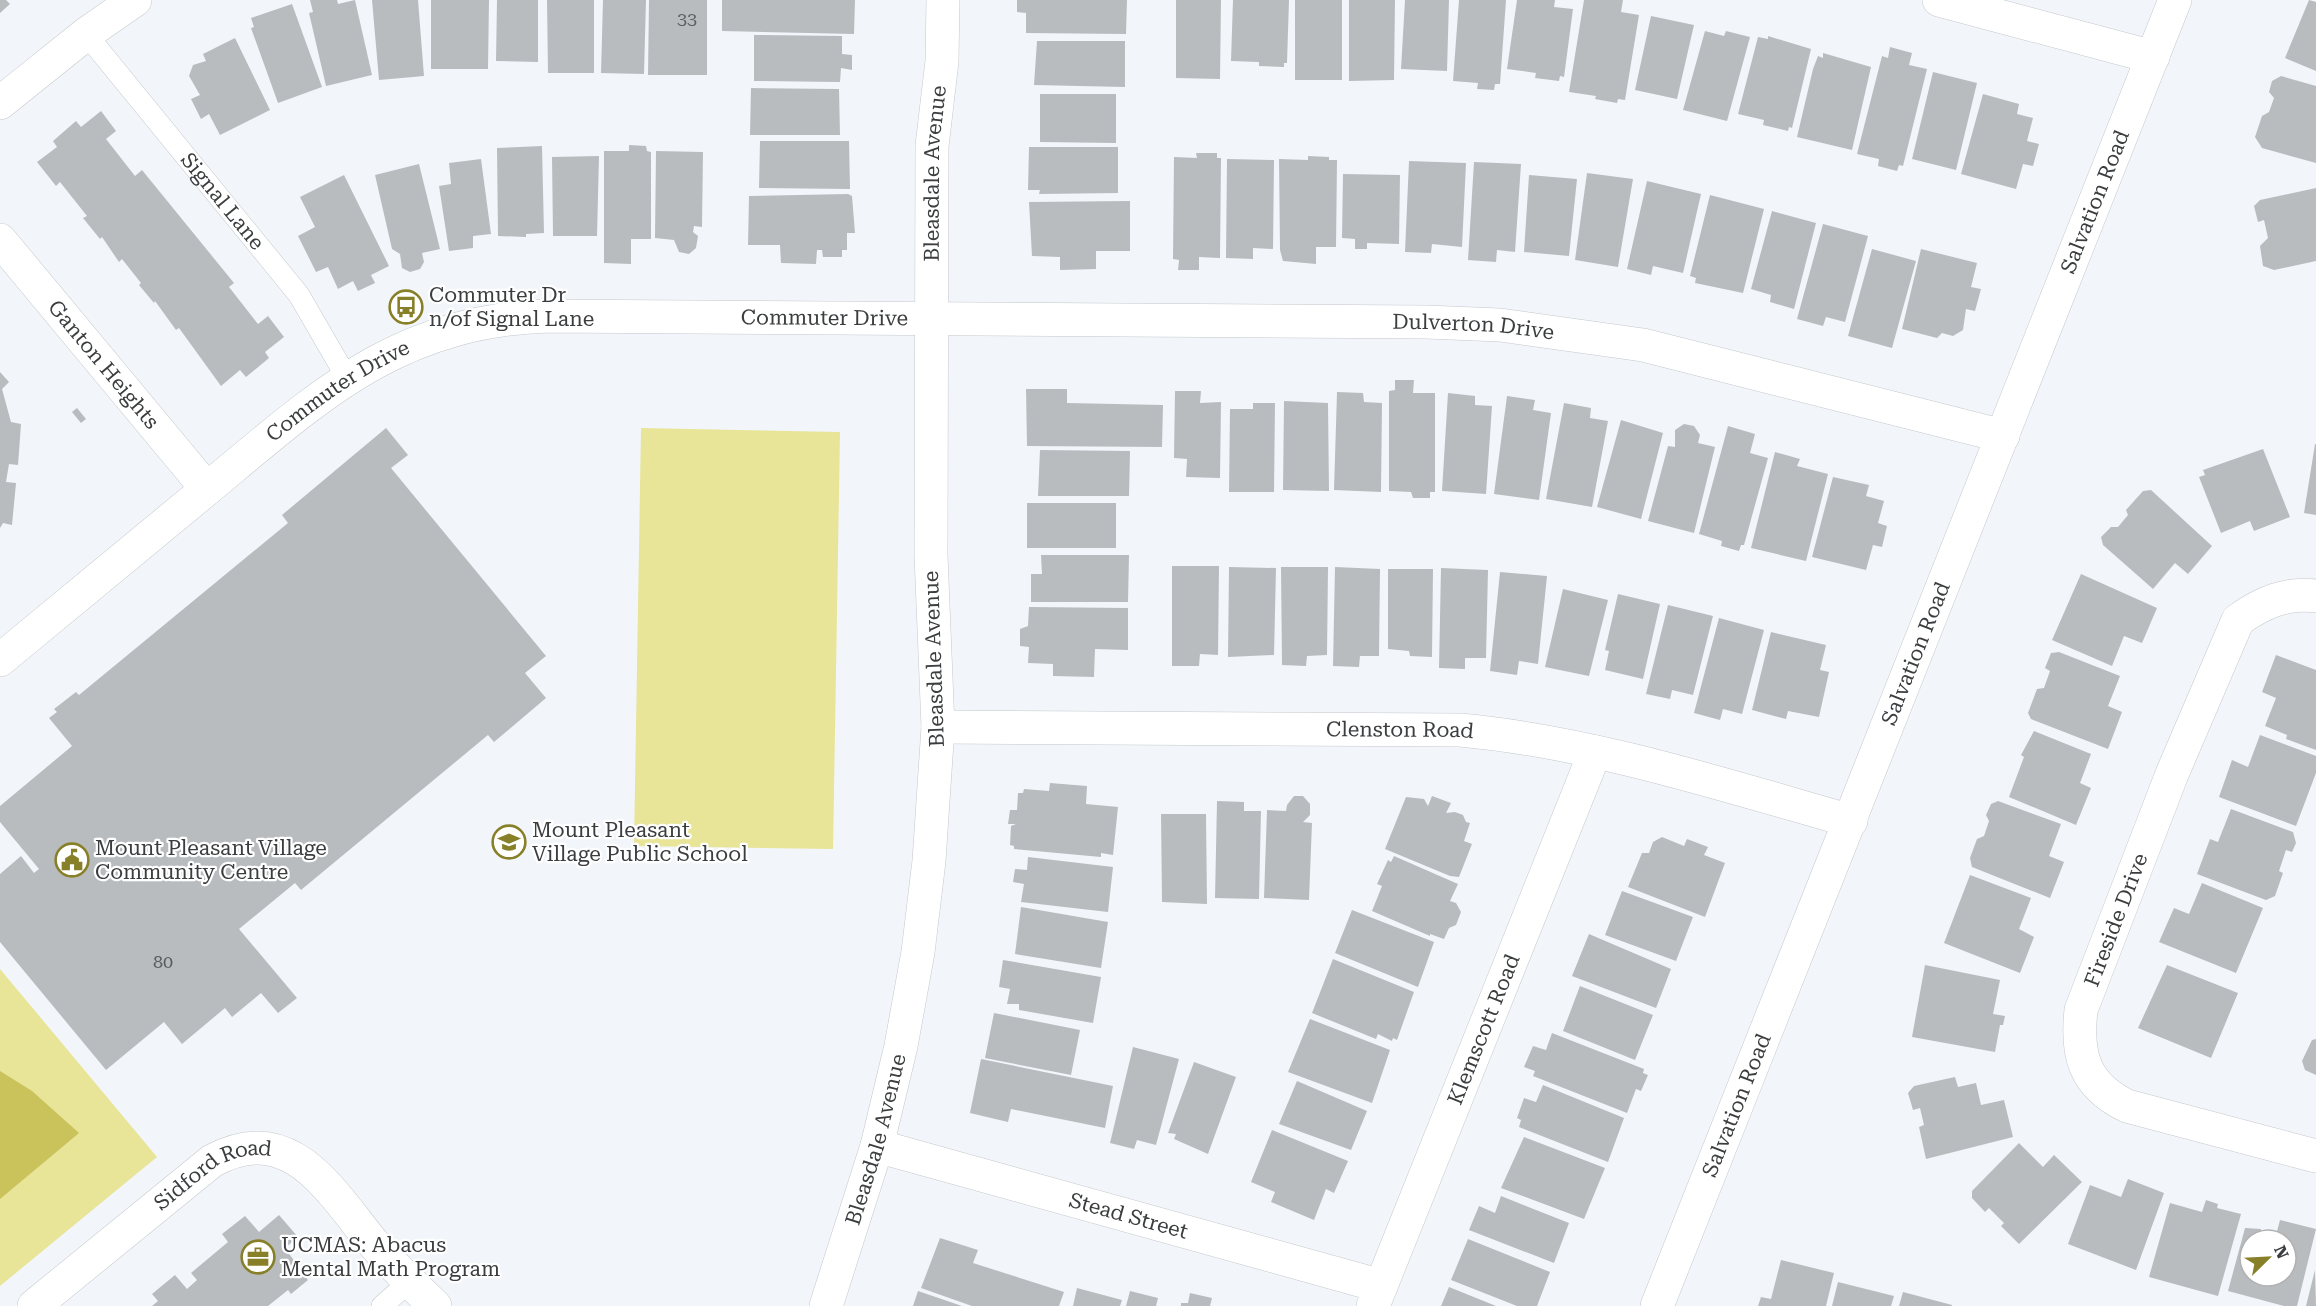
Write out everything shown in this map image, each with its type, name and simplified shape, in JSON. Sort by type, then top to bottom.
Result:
[{"type":"street","points":[[0,104],[86,34],[135,0]]},
{"type":"street","name":"Bleasdale Avenue","points":[[826,1306],[876,1146],[901,1046],[918,952],[929,861],[938,727],[931,555],[932,146],[942,61],[943,0]]},
{"type":"street","points":[[1939,0],[2153,57]]},
{"type":"street","name":"Salvation Road","points":[[1657,1306],[2175,0]]},
{"type":"street","name":"Ganton Heights","points":[[0,240],[207,489]]},
{"type":"street","name":"Commuter Drive","points":[[0,660],[298,413],[347,378],[385,355],[441,333],[508,318],[579,315],[932,318]]},
{"type":"street","name":"Dulverton Drive","points":[[932,318],[1426,322],[1551,330],[1643,345],[2003,436]]},
{"type":"street","name":"Fireside Drive","points":[[2316,596],[2284,597],[2259,605],[2238,620],[2168,785],[2081,1010],[2079,1032],[2081,1054],[2088,1073],[2098,1088],[2111,1098],[2127,1106],[2316,1156]]},
{"type":"street","name":"Clenston Road","points":[[938,727],[1460,730],[1549,741],[1851,820]]},
{"type":"street","name":"Klemscott Road","points":[[1377,1296],[1595,752]]},
{"type":"street","name":"Stead Street","points":[[876,1146],[1377,1296]]},
{"type":"street","name":"Sidford Road","points":[[34,1306],[212,1161],[244,1147],[272,1148],[302,1161],[435,1306]]},
{"type":"lane","name":"Signal Lane","points":[[86,34],[299,295],[347,378]]},
{"type":"lane","points":[[382,1306],[410,1281]]},
{"type":"shaded area","points":[[641,428],[840,432],[833,849],[634,846]]},
{"type":"shaded area","points":[[0,969],[157,1157],[0,1286]]},
{"type":"shaded area","points":[[0,1071],[32,1091],[79,1133],[0,1199]]},
{"type":"building","points":[[0,0],[6,0],[10,4],[0,13]]},
{"type":"building","points":[[310,0],[337,0],[338,4],[355,0],[372,75],[326,86],[309,13],[313,12]]},
{"type":"building","points":[[372,0],[418,0],[424,76],[379,80]]},
{"type":"building","points":[[431,0],[489,0],[488,69],[431,69]]},
{"type":"building","points":[[497,0],[538,0],[538,62],[496,61]]},
{"type":"building","points":[[547,0],[594,0],[594,73],[548,73]]},
{"type":"building","points":[[603,0],[646,0],[644,74],[601,73]]},
{"type":"building","points":[[649,0],[707,0],[707,75],[648,75]]},
{"type":"building","points":[[722,0],[855,0],[854,34],[722,31]]},
{"type":"building","points":[[1017,0],[1127,0],[1126,34],[1026,33],[1026,13],[1017,12]]},
{"type":"building","points":[[1176,0],[1221,0],[1220,79],[1176,78]]},
{"type":"building","points":[[1233,0],[1289,0],[1287,63],[1284,63],[1284,67],[1259,66],[1259,62],[1231,61]]},
{"type":"building","points":[[1295,0],[1342,0],[1342,80],[1295,80]]},
{"type":"building","points":[[1349,0],[1395,0],[1394,80],[1349,81]]},
{"type":"building","points":[[1405,0],[1449,0],[1447,71],[1401,69]]},
{"type":"building","points":[[1459,0],[1506,0],[1500,84],[1495,84],[1494,90],[1477,89],[1478,83],[1453,81]]},
{"type":"building","points":[[1517,0],[1555,0],[1554,7],[1573,9],[1564,77],[1560,76],[1559,81],[1535,78],[1536,73],[1507,69]]},
{"type":"building","points":[[1584,0],[1623,0],[1621,12],[1639,15],[1625,100],[1618,99],[1617,103],[1595,99],[1596,96],[1569,92]]},
{"type":"building","points":[[2309,0],[2316,2],[2316,71],[2285,58]]},
{"type":"building","points":[[292,4],[322,87],[278,103],[251,28],[254,27],[251,18]]},
{"type":"building","points":[[1651,16],[1694,25],[1677,99],[1635,90]]},
{"type":"building","points":[[1705,31],[1724,36],[1726,31],[1750,37],[1727,121],[1683,110]]},
{"type":"building","points":[[754,35],[842,36],[842,54],[852,55],[852,70],[841,68],[840,82],[754,81]]},
{"type":"building","points":[[1768,36],[1811,49],[1792,128],[1789,127],[1788,131],[1763,125],[1764,120],[1738,114],[1758,37],[1768,39]]},
{"type":"building","points":[[235,38],[270,110],[220,135],[209,114],[201,119],[191,99],[200,95],[189,76],[193,65],[206,61],[203,54]]},
{"type":"building","points":[[1037,41],[1125,41],[1125,87],[1034,85]]},
{"type":"building","points":[[1890,47],[1912,53],[1909,65],[1927,69],[1903,166],[1899,165],[1897,171],[1878,166],[1879,159],[1857,154],[1882,56],[1888,58]]},
{"type":"building","points":[[1823,53],[1871,67],[1852,150],[1797,137],[1813,69],[1818,56],[1823,58]]},
{"type":"building","points":[[1933,72],[1977,83],[1956,170],[1912,159]]},
{"type":"building","points":[[2281,76],[2316,86],[2316,163],[2262,148],[2255,137],[2262,116],[2269,112],[2274,98],[2269,92],[2272,81]]},
{"type":"building","points":[[751,88],[839,89],[840,135],[750,135]]},
{"type":"building","points":[[1040,94],[1116,94],[1116,143],[1040,142]]},
{"type":"building","points":[[1983,94],[2019,104],[2017,114],[2033,118],[2027,141],[2039,144],[2033,166],[2023,164],[2016,189],[1961,174]]},
{"type":"building","points":[[101,111],[116,131],[106,139],[135,176],[142,170],[234,283],[229,287],[258,324],[268,316],[284,337],[265,352],[269,358],[246,377],[240,370],[221,386],[179,328],[176,330],[155,301],[154,303],[139,285],[141,283],[122,259],[119,262],[102,237],[100,239],[83,218],[87,216],[60,182],[56,186],[37,162],[57,147],[53,141],[76,121],[81,127]]},
{"type":"building","points":[[760,141],[849,141],[850,189],[759,188]]},
{"type":"building","points":[[629,145],[646,146],[647,151],[651,152],[651,239],[631,239],[631,264],[604,263],[604,151],[629,151]]},
{"type":"building","points":[[542,146],[544,233],[526,234],[526,237],[498,236],[497,148]]},
{"type":"building","points":[[1029,147],[1118,147],[1118,193],[1039,194],[1040,190],[1028,190]]},
{"type":"building","points":[[656,151],[703,152],[702,227],[694,226],[693,232],[698,236],[696,248],[689,254],[679,252],[674,240],[655,238]]},
{"type":"building","points":[[1196,153],[1217,153],[1217,158],[1221,158],[1220,258],[1199,257],[1199,270],[1178,270],[1179,260],[1173,259],[1174,157],[1197,158]]},
{"type":"building","points":[[599,156],[597,236],[553,236],[552,157]]},
{"type":"building","points":[[1308,156],[1329,157],[1329,160],[1337,160],[1336,247],[1316,247],[1316,264],[1283,261],[1280,250],[1279,159],[1308,160]]},
{"type":"building","points":[[481,159],[491,234],[473,236],[473,248],[449,251],[439,186],[451,184],[449,163]]},
{"type":"building","points":[[1227,159],[1274,160],[1273,249],[1253,248],[1253,259],[1226,258]]},
{"type":"building","points":[[1409,161],[1466,163],[1462,247],[1432,244],[1431,253],[1405,252]]},
{"type":"building","points":[[1474,162],[1521,164],[1515,252],[1497,250],[1496,262],[1468,260]]},
{"type":"building","points":[[419,164],[440,249],[422,253],[424,262],[420,269],[410,272],[402,268],[400,254],[392,249],[375,175]]},
{"type":"building","points":[[1587,173],[1633,179],[1618,267],[1575,260]]},
{"type":"building","points":[[1343,174],[1400,175],[1399,244],[1367,243],[1367,249],[1355,249],[1355,239],[1342,238]]},
{"type":"building","points":[[344,175],[389,266],[371,275],[375,283],[358,291],[353,281],[338,289],[328,267],[316,272],[298,236],[315,227],[300,197]]},
{"type":"building","points":[[1529,175],[1577,179],[1569,256],[1524,252]]},
{"type":"building","points":[[1647,181],[1701,194],[1683,273],[1653,266],[1651,275],[1627,269]]},
{"type":"building","points":[[2316,188],[2316,261],[2274,270],[2263,266],[2260,246],[2268,238],[2264,220],[2258,222],[2254,206],[2260,200]]},
{"type":"building","points":[[848,194],[852,196],[855,233],[847,233],[847,250],[842,250],[842,257],[823,257],[822,250],[817,250],[816,264],[781,263],[780,245],[748,245],[749,196]]},
{"type":"building","points":[[1710,195],[1764,209],[1743,293],[1695,283],[1696,278],[1690,276]]},
{"type":"building","points":[[1130,201],[1130,251],[1096,251],[1096,269],[1060,270],[1060,257],[1032,256],[1029,202]]},
{"type":"building","points":[[1772,211],[1816,223],[1794,309],[1770,302],[1771,295],[1751,289]]},
{"type":"building","points":[[1823,224],[1868,236],[1845,322],[1826,317],[1823,326],[1797,319]]},
{"type":"building","points":[[1872,249],[1916,261],[1892,348],[1848,336]]},
{"type":"building","points":[[1921,249],[1977,263],[1971,287],[1981,289],[1975,311],[1966,309],[1963,330],[1953,336],[1942,333],[1937,338],[1902,329]]},
{"type":"building","points":[[0,372],[9,382],[2,389],[11,422],[21,424],[18,465],[9,464],[6,482],[16,483],[12,525],[3,523],[0,528]]},
{"type":"building","points":[[1395,380],[1414,380],[1413,393],[1435,393],[1435,492],[1430,492],[1430,498],[1413,498],[1411,492],[1389,491],[1389,391],[1395,390]]},
{"type":"building","points":[[1026,389],[1067,389],[1067,403],[1163,405],[1162,447],[1027,446]]},
{"type":"building","points":[[1175,391],[1201,391],[1200,403],[1221,402],[1220,478],[1186,477],[1187,459],[1174,458]]},
{"type":"building","points":[[1337,392],[1363,393],[1364,402],[1382,403],[1381,492],[1334,490]]},
{"type":"building","points":[[1448,393],[1475,396],[1475,405],[1492,406],[1486,494],[1442,491]]},
{"type":"building","points":[[1507,396],[1535,400],[1533,410],[1551,413],[1539,500],[1494,494]]},
{"type":"building","points":[[1284,401],[1328,403],[1329,491],[1283,490]]},
{"type":"building","points":[[1253,403],[1275,403],[1274,492],[1229,492],[1230,409],[1253,409]]},
{"type":"building","points":[[1564,403],[1591,408],[1590,418],[1608,421],[1592,507],[1546,499]]},
{"type":"building","points":[[77,408],[86,419],[81,423],[72,412]]},
{"type":"building","points":[[1621,420],[1663,433],[1641,519],[1597,507]]},
{"type":"building","points":[[1684,424],[1694,426],[1700,435],[1698,443],[1715,447],[1694,533],[1648,521],[1668,446],[1675,447],[1675,430]]},
{"type":"building","points":[[1728,426],[1755,434],[1750,453],[1768,458],[1744,545],[1741,545],[1739,551],[1721,546],[1722,541],[1699,534]]},
{"type":"building","points":[[386,428],[408,455],[391,468],[546,656],[525,673],[546,698],[494,742],[488,735],[301,890],[295,883],[239,929],[297,998],[278,1013],[261,993],[232,1017],[225,1008],[182,1044],[164,1022],[106,1070],[0,942],[0,874],[21,856],[34,873],[39,869],[0,822],[0,806],[72,746],[49,718],[57,712],[54,709],[76,692],[79,695],[288,523],[282,515]]},
{"type":"building","points":[[2316,444],[2316,515],[2304,513]]},
{"type":"building","points":[[2263,449],[2290,517],[2254,531],[2250,521],[2221,533],[2199,477],[2205,475],[2203,470]]},
{"type":"building","points":[[1040,450],[1130,451],[1129,496],[1038,496]]},
{"type":"building","points":[[1775,452],[1800,459],[1797,466],[1828,474],[1806,561],[1751,548]]},
{"type":"building","points":[[1833,477],[1869,485],[1866,496],[1884,501],[1878,523],[1887,526],[1882,547],[1873,545],[1866,570],[1812,557]]},
{"type":"building","points":[[2151,490],[2212,546],[2188,574],[2175,563],[2153,589],[2103,545],[2101,537],[2111,527],[2118,527],[2128,515],[2126,510],[2143,491]]},
{"type":"building","points":[[1027,503],[1116,503],[1116,548],[1027,548]]},
{"type":"building","points":[[1041,555],[1129,555],[1128,602],[1031,602],[1031,574],[1042,574]]},
{"type":"building","points":[[1172,566],[1219,566],[1218,655],[1200,654],[1199,666],[1172,666]]},
{"type":"building","points":[[1229,567],[1276,568],[1274,655],[1228,657]]},
{"type":"building","points":[[1281,567],[1328,567],[1327,655],[1307,656],[1306,666],[1282,665]]},
{"type":"building","points":[[1335,567],[1380,569],[1379,656],[1360,656],[1359,667],[1333,666]]},
{"type":"building","points":[[1441,568],[1488,570],[1486,658],[1465,658],[1465,669],[1439,668]]},
{"type":"building","points":[[1388,569],[1433,569],[1432,657],[1410,656],[1409,651],[1388,649]]},
{"type":"building","points":[[1500,572],[1547,576],[1538,664],[1519,661],[1517,675],[1490,671]]},
{"type":"building","points":[[2081,574],[2157,608],[2142,643],[2124,636],[2112,666],[2052,640]]},
{"type":"building","points":[[1563,589],[1608,600],[1589,676],[1545,667]]},
{"type":"building","points":[[1618,594],[1660,604],[1643,679],[1605,670],[1609,651],[1605,650]]},
{"type":"building","points":[[1668,605],[1713,616],[1693,695],[1672,690],[1670,699],[1646,694]]},
{"type":"building","points":[[1029,607],[1128,608],[1128,650],[1095,649],[1094,677],[1053,676],[1053,664],[1028,663],[1029,647],[1020,646],[1020,629],[1028,626]]},
{"type":"building","points":[[1719,618],[1764,630],[1742,714],[1723,709],[1720,720],[1694,713]]},
{"type":"building","points":[[1771,632],[1826,645],[1820,670],[1829,672],[1819,717],[1788,711],[1786,719],[1752,710]]},
{"type":"building","points":[[2059,652],[2120,676],[2108,706],[2122,712],[2108,749],[2031,719],[2028,713],[2037,689],[2044,688],[2050,671],[2045,668],[2051,653]]},
{"type":"building","points":[[2276,655],[2316,670],[2316,750],[2286,739],[2287,735],[2265,726],[2276,698],[2262,692]]},
{"type":"building","points":[[2034,731],[2091,754],[2080,783],[2091,788],[2076,825],[2009,797],[2024,757],[2021,755]]},
{"type":"building","points":[[2260,735],[2316,756],[2316,773],[2296,826],[2219,797],[2232,760],[2248,767]]},
{"type":"building","points":[[1050,783],[1087,786],[1086,804],[1118,807],[1113,855],[1101,853],[1101,857],[1014,849],[1014,846],[1010,845],[1011,826],[1016,824],[1008,824],[1010,810],[1017,810],[1018,793],[1023,793],[1024,789],[1049,791]]},
{"type":"building","points":[[1294,796],[1303,796],[1310,804],[1310,815],[1303,822],[1312,823],[1309,900],[1264,898],[1267,810],[1286,811],[1287,805]]},
{"type":"building","points":[[1432,796],[1451,803],[1446,813],[1455,812],[1463,815],[1466,822],[1470,823],[1464,841],[1472,844],[1459,877],[1450,876],[1385,849],[1406,797],[1424,799],[1428,806]]},
{"type":"building","points":[[1217,801],[1244,802],[1244,811],[1261,811],[1259,899],[1215,898]]},
{"type":"building","points":[[1998,801],[2061,824],[2049,856],[2064,862],[2050,898],[1972,867],[1970,858],[1977,839],[1984,836],[1989,821],[1986,815],[1991,804]]},
{"type":"building","points":[[2231,809],[2293,832],[2296,843],[2292,852],[2286,850],[2279,871],[2283,873],[2275,896],[2266,900],[2197,874],[2210,839],[2218,842]]},
{"type":"building","points":[[1161,814],[1206,814],[1207,904],[1162,902]]},
{"type":"building","points":[[1662,837],[1684,846],[1687,839],[1708,847],[1704,855],[1725,863],[1705,917],[1628,887],[1642,853],[1649,853],[1653,842]]},
{"type":"building","points":[[1394,856],[1458,884],[1450,901],[1456,903],[1461,912],[1456,925],[1449,928],[1444,939],[1430,934],[1430,936],[1372,911],[1382,886],[1377,884],[1388,860],[1391,862]]},
{"type":"building","points":[[1028,857],[1113,867],[1108,912],[1021,902],[1024,884],[1013,882],[1015,869],[1027,870]]},
{"type":"building","points":[[1970,875],[2031,898],[2019,929],[2034,937],[2020,973],[1944,943]]},
{"type":"building","points":[[2202,883],[2263,908],[2236,973],[2159,942],[2174,908],[2189,914]]},
{"type":"building","points":[[1622,891],[1693,917],[1676,961],[1605,935]]},
{"type":"building","points":[[1021,907],[1108,922],[1101,968],[1015,954]]},
{"type":"building","points":[[1352,910],[1434,942],[1418,987],[1335,953]]},
{"type":"building","points":[[1589,934],[1671,969],[1656,1008],[1572,976]]},
{"type":"building","points":[[1333,959],[1414,992],[1397,1040],[1393,1038],[1392,1041],[1378,1034],[1376,1039],[1312,1013]]},
{"type":"building","points":[[1003,960],[1101,977],[1093,1023],[1019,1010],[1019,1004],[1007,1004],[1010,989],[999,987]]},
{"type":"building","points":[[1925,965],[2000,980],[1993,1014],[2005,1016],[2003,1025],[2000,1025],[1995,1052],[1912,1037]]},
{"type":"building","points":[[2167,965],[2238,993],[2211,1058],[2138,1028]]},
{"type":"building","points":[[1580,986],[1653,1015],[1635,1060],[1563,1031]]},
{"type":"building","points":[[994,1013],[1080,1030],[1071,1075],[985,1058]]},
{"type":"building","points":[[1310,1019],[1390,1050],[1372,1103],[1288,1072]]},
{"type":"building","points":[[1552,1033],[1644,1069],[1643,1073],[1648,1075],[1641,1091],[1636,1089],[1627,1113],[1533,1076],[1535,1071],[1524,1067],[1533,1046],[1546,1050]]},
{"type":"building","points":[[2316,1039],[2316,1075],[2305,1070],[2302,1061],[2312,1040]]},
{"type":"building","points":[[1133,1047],[1179,1059],[1156,1145],[1137,1140],[1134,1149],[1110,1143]]},
{"type":"building","points":[[981,1059],[1113,1086],[1105,1128],[1011,1109],[1008,1122],[970,1113]]},
{"type":"building","points":[[1194,1062],[1236,1077],[1208,1154],[1174,1139],[1176,1134],[1168,1133]]},
{"type":"building","points":[[1955,1077],[1958,1087],[1976,1083],[1981,1105],[2004,1100],[2013,1137],[1926,1159],[1919,1127],[1924,1125],[1920,1108],[1913,1110],[1908,1093],[1914,1086]]},
{"type":"building","points":[[1297,1081],[1367,1111],[1351,1150],[1279,1124]]},
{"type":"building","points":[[1543,1085],[1624,1118],[1608,1162],[1519,1127],[1521,1120],[1517,1118],[1524,1098],[1536,1102]]},
{"type":"building","points":[[1272,1130],[1348,1161],[1334,1193],[1326,1189],[1314,1220],[1271,1202],[1275,1192],[1251,1182]]},
{"type":"building","points":[[1524,1137],[1605,1168],[1584,1219],[1501,1188]]},
{"type":"building","points":[[2019,1143],[2043,1167],[2054,1155],[2082,1182],[2019,1244],[2001,1226],[2004,1223],[1989,1208],[1985,1212],[1972,1198],[1972,1191]]},
{"type":"building","points":[[2128,1179],[2164,1193],[2136,1270],[2068,1244],[2090,1185],[2121,1197]]},
{"type":"building","points":[[1501,1196],[1569,1223],[1554,1263],[1469,1230],[1479,1206],[1495,1213]]},
{"type":"building","points":[[2206,1200],[2218,1204],[2217,1208],[2241,1214],[2218,1296],[2149,1277],[2170,1203],[2202,1212]]},
{"type":"building","points":[[279,1215],[298,1237],[285,1248],[308,1280],[291,1294],[288,1290],[268,1306],[152,1306],[158,1301],[152,1294],[175,1275],[187,1289],[197,1280],[191,1273],[228,1242],[222,1234],[245,1216],[259,1232]]},
{"type":"building","points":[[2280,1220],[2316,1229],[2297,1306],[2284,1306],[2228,1291],[2238,1254],[2238,1288],[2298,1288],[2298,1228],[2278,1228]]},
{"type":"building","points":[[940,1238],[978,1250],[973,1263],[1064,1292],[1059,1306],[972,1306],[921,1288]]},
{"type":"building","points":[[1468,1239],[1550,1272],[1537,1306],[1517,1306],[1451,1280]]},
{"type":"building","points":[[1781,1260],[1834,1273],[1826,1306],[1758,1306],[1761,1297],[1771,1299]]},
{"type":"building","points":[[2315,1270],[2316,1306],[2306,1306]]},
{"type":"building","points":[[1838,1282],[1894,1296],[1891,1306],[1832,1306]]},
{"type":"building","points":[[1449,1287],[1496,1306],[1441,1306]]},
{"type":"building","points":[[1077,1288],[1122,1300],[1120,1306],[1073,1306]]},
{"type":"building","points":[[918,1291],[962,1306],[913,1306]]},
{"type":"building","points":[[1130,1291],[1158,1298],[1156,1306],[1126,1306]]},
{"type":"building","points":[[1903,1292],[1952,1305],[1952,1306],[1899,1306]]},
{"type":"building","points":[[1190,1293],[1212,1298],[1210,1306],[1181,1306],[1181,1303],[1188,1303]]},
{"type":"place","name":"Commuter Dr n/of Signal Lane","points":[[406,307]]},
{"type":"place","name":"Mount Pleasant Village Public School","points":[[509,842]]},
{"type":"place","name":"Mount Pleasant Village Community Centre","points":[[72,860]]},
{"type":"place","name":"UCMAS: Abacus Mental Math Program","points":[[258,1257]]}]
